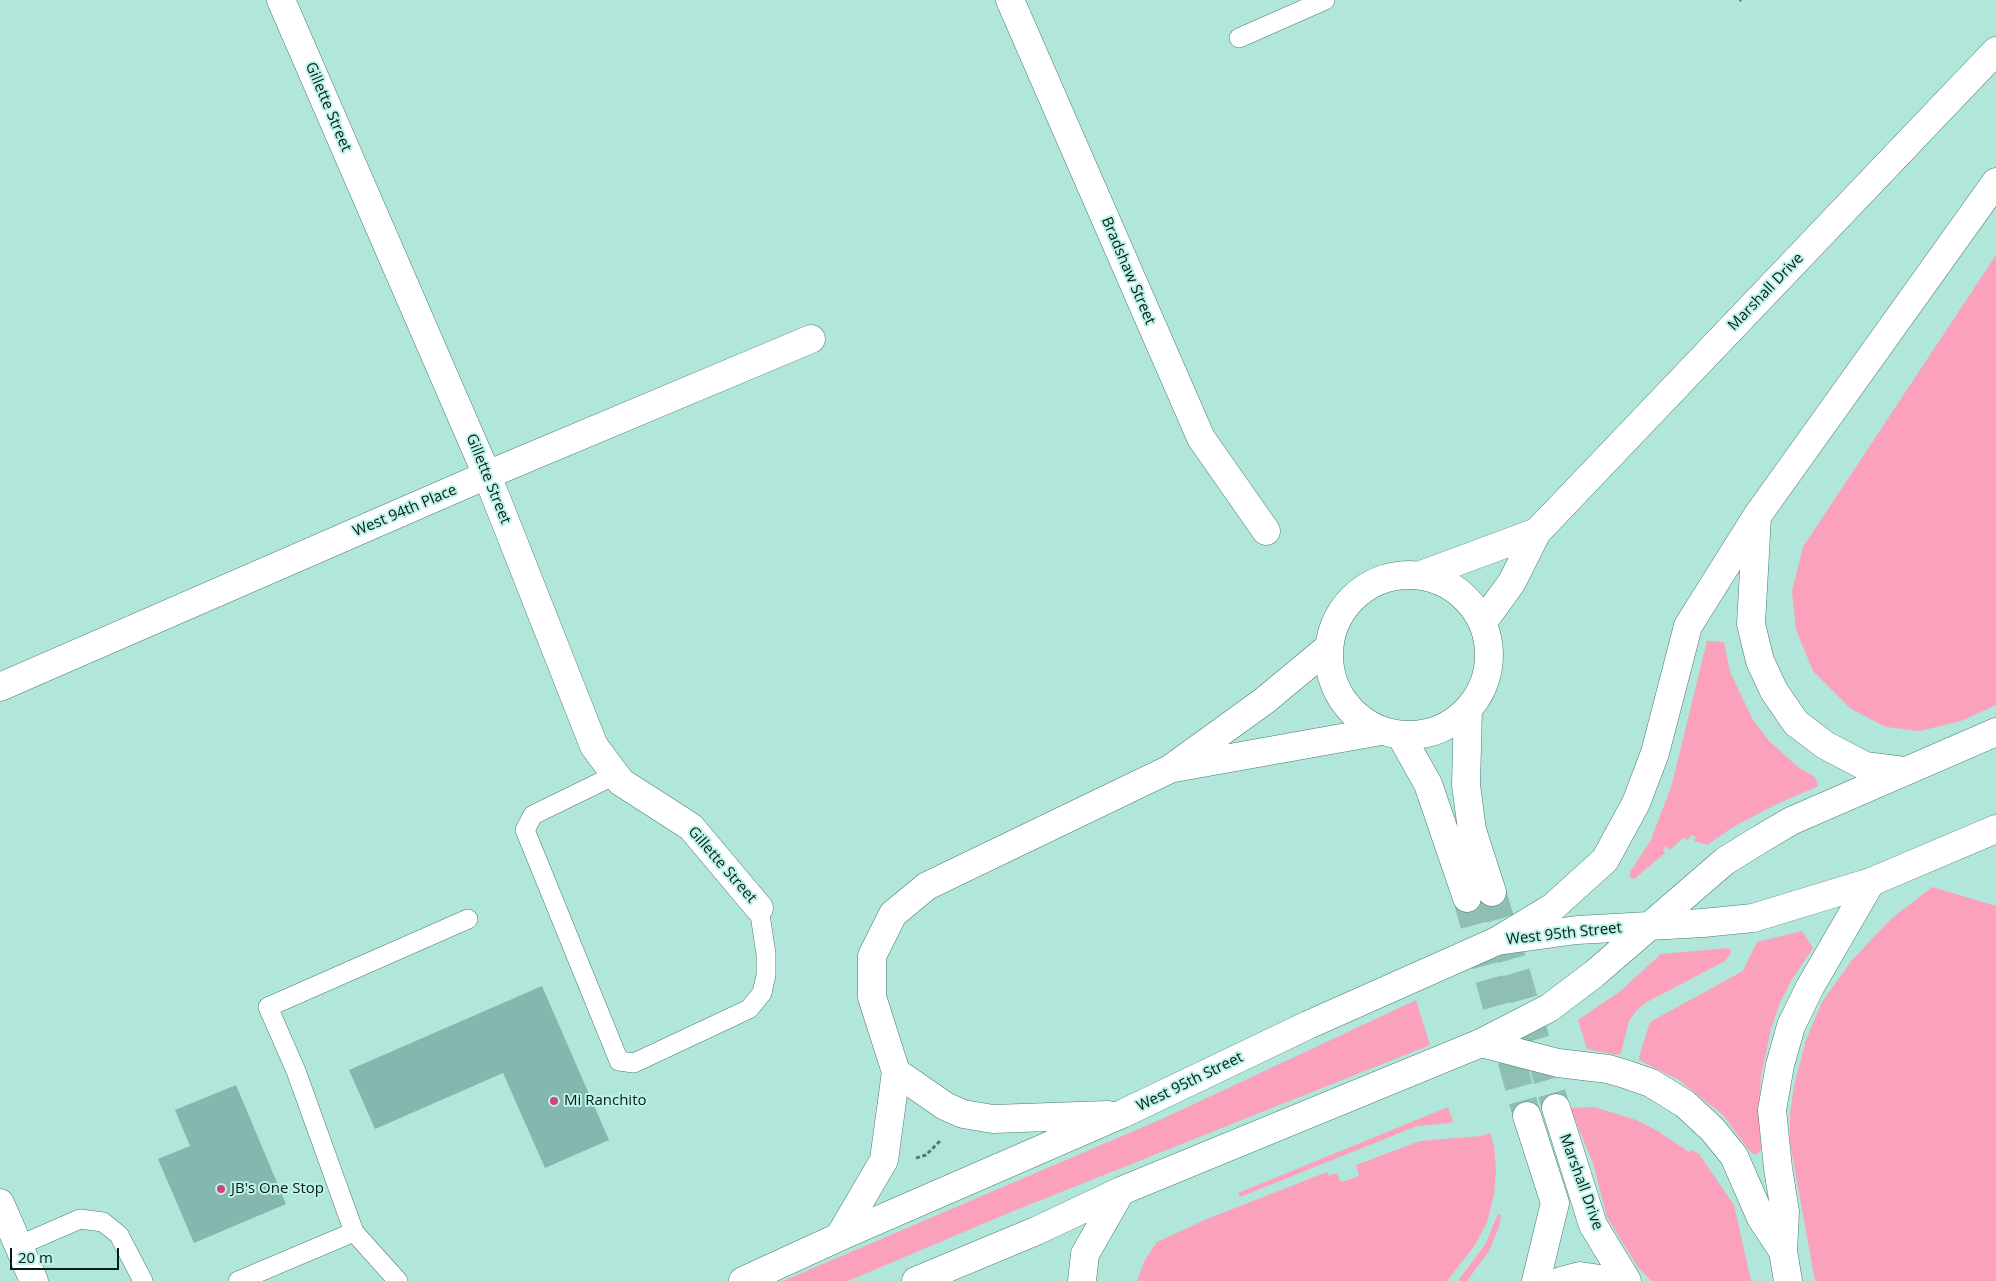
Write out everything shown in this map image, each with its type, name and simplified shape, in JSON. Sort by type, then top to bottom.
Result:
[{"type":"main road","name":"Gillette Street","points":[[282,0],[487,475],[594,746],[620,782],[691,827],[759,908]]},
{"type":"main road","name":"Bradshaw Street","points":[[1010,0],[1201,438],[1266,530]]},
{"type":"main road","name":"Marshall Drive","points":[[1483,622],[1512,582],[1537,532],[1996,52]]},
{"type":"main road","points":[[1497,941],[1553,907],[1609,854],[1636,803],[1655,753],[1688,626],[1757,516],[1996,182]]},
{"type":"main road","name":"West 94th Place","points":[[0,686],[487,475],[811,339]]},
{"type":"main road","points":[[1757,516],[1751,624],[1760,661],[1774,691],[1796,723],[1825,745],[1865,766],[1904,771]]},
{"type":"main road","name":"Marshall Drive","points":[[1421,575],[1537,532]]},
{"type":"main road","points":[[1170,769],[1391,733],[1426,734],[1449,725],[1468,710],[1482,690],[1489,668],[1489,645],[1483,622],[1468,600],[1447,584],[1421,575],[1395,576],[1370,584],[1349,601],[1334,623],[1328,648],[1330,675],[1340,699],[1358,718],[1391,733],[1428,784],[1479,895],[1466,785],[1468,710]]},
{"type":"main road","points":[[839,1237],[884,1160],[896,1072],[872,997],[872,956],[893,914],[927,886],[1170,769],[1264,701],[1328,648]]},
{"type":"main road","name":"West 95th Street","points":[[916,1281],[1036,1231],[1121,1191],[1481,1043],[1549,1008],[1594,974],[1725,861],[1754,843],[1791,821],[1996,732]]},
{"type":"main road","name":"West 95th Street","points":[[743,1281],[839,1237],[1122,1114],[1308,1025],[1497,941],[1577,930],[1648,927],[1753,918],[1870,882],[1996,829]]},
{"type":"main road","points":[[1788,1281],[1782,1251],[1785,1212],[1772,1110],[1780,1065],[1791,1026],[1810,987],[1870,882]]},
{"type":"main road","points":[[1481,1043],[1558,1063],[1608,1069],[1625,1074],[1650,1083],[1685,1104],[1712,1129],[1734,1156],[1761,1218],[1782,1251]]},
{"type":"main road","points":[[896,1072],[945,1106],[963,1114],[993,1119],[1122,1114]]},
{"type":"main road","name":"Marshall Drive","points":[[1556,1108],[1594,1225],[1627,1281]]},
{"type":"main road","name":"Marshall Drive","points":[[1527,1116],[1555,1203],[1536,1281]]},
{"type":"main road","points":[[1082,1281],[1085,1254],[1121,1191]]},
{"type":"main road","points":[[0,1203],[29,1279]]},
{"type":"main road","points":[[1561,1281],[1580,1276],[1612,1281]]},
{"type":"lane","points":[[1239,38],[1326,0]]},
{"type":"lane","points":[[615,775],[533,815],[525,830],[619,1061],[634,1063],[749,1009],[762,993],[766,975],[766,954],[759,908]]},
{"type":"lane","points":[[398,1281],[354,1232],[296,1071],[268,1007],[468,919]]},
{"type":"lane","points":[[18,1246],[80,1219],[102,1222],[119,1235],[143,1281]]},
{"type":"lane","points":[[238,1281],[354,1232]]},
{"type":"path","points":[[910,1160],[926,1155],[947,1135]]},
{"type":"shaded area","points":[[1996,255],[1996,705],[1961,721],[1920,731],[1886,727],[1851,709],[1813,671],[1796,630],[1792,591],[1803,547]]},
{"type":"shaded area","points":[[1707,641],[1724,642],[1730,672],[1753,720],[1769,741],[1798,767],[1815,777],[1818,786],[1775,805],[1733,827],[1707,845],[1694,841],[1696,837],[1691,835],[1688,840],[1684,838],[1670,850],[1666,846],[1663,850],[1665,853],[1634,879],[1630,877],[1630,872],[1651,840],[1672,784]]},
{"type":"shaded area","points":[[1932,887],[1996,906],[1996,1281],[1815,1281],[1790,1143],[1790,1114],[1794,1086],[1806,1040],[1822,1002],[1852,960],[1891,919]]},
{"type":"shaded area","points":[[1802,931],[1813,948],[1791,981],[1779,1005],[1771,1029],[1761,1077],[1759,1109],[1761,1149],[1758,1154],[1752,1154],[1723,1115],[1679,1080],[1639,1060],[1639,1057],[1650,1022],[1743,971],[1757,942]]},
{"type":"shaded area","points":[[1728,948],[1731,950],[1730,955],[1725,961],[1645,1003],[1636,1011],[1629,1021],[1621,1053],[1617,1055],[1587,1049],[1578,1020],[1619,992],[1661,954]]},
{"type":"shaded area","points":[[1416,1000],[1430,1045],[1011,1212],[848,1281],[783,1281],[1162,1119]]},
{"type":"shaded area","points":[[1448,1107],[1453,1121],[1451,1123],[1417,1126],[1240,1197],[1238,1193]]},
{"type":"shaded area","points":[[1594,1107],[1636,1120],[1656,1130],[1689,1152],[1691,1150],[1699,1154],[1734,1205],[1751,1281],[1651,1281],[1637,1266],[1607,1217],[1593,1163],[1570,1108]]},
{"type":"shaded area","points":[[1490,1133],[1494,1145],[1496,1172],[1494,1195],[1487,1222],[1475,1245],[1447,1281],[1137,1281],[1145,1260],[1157,1242],[1207,1219],[1327,1172],[1329,1176],[1336,1173],[1341,1182],[1359,1176],[1356,1165],[1420,1141],[1481,1136]]},
{"type":"shaded area","points":[[1498,1214],[1501,1215],[1499,1227],[1489,1251],[1467,1281],[1458,1281],[1486,1243]]},
{"type":"building","name":"Mi Ranchito","points":[[542,986],[609,1140],[545,1168],[503,1073],[375,1129],[349,1070]]},
{"type":"building","points":[[236,1085],[286,1204],[194,1243],[158,1159],[190,1146],[175,1110]]},
{"type":"tunnel","points":[[1492,892],[1556,1108]]},
{"type":"tunnel","points":[[1467,898],[1527,1116]]},
{"type":"place","name":"Mi Ranchito","points":[[554,1101]]},
{"type":"place","name":"JB's One Stop","points":[[221,1189]]}]
